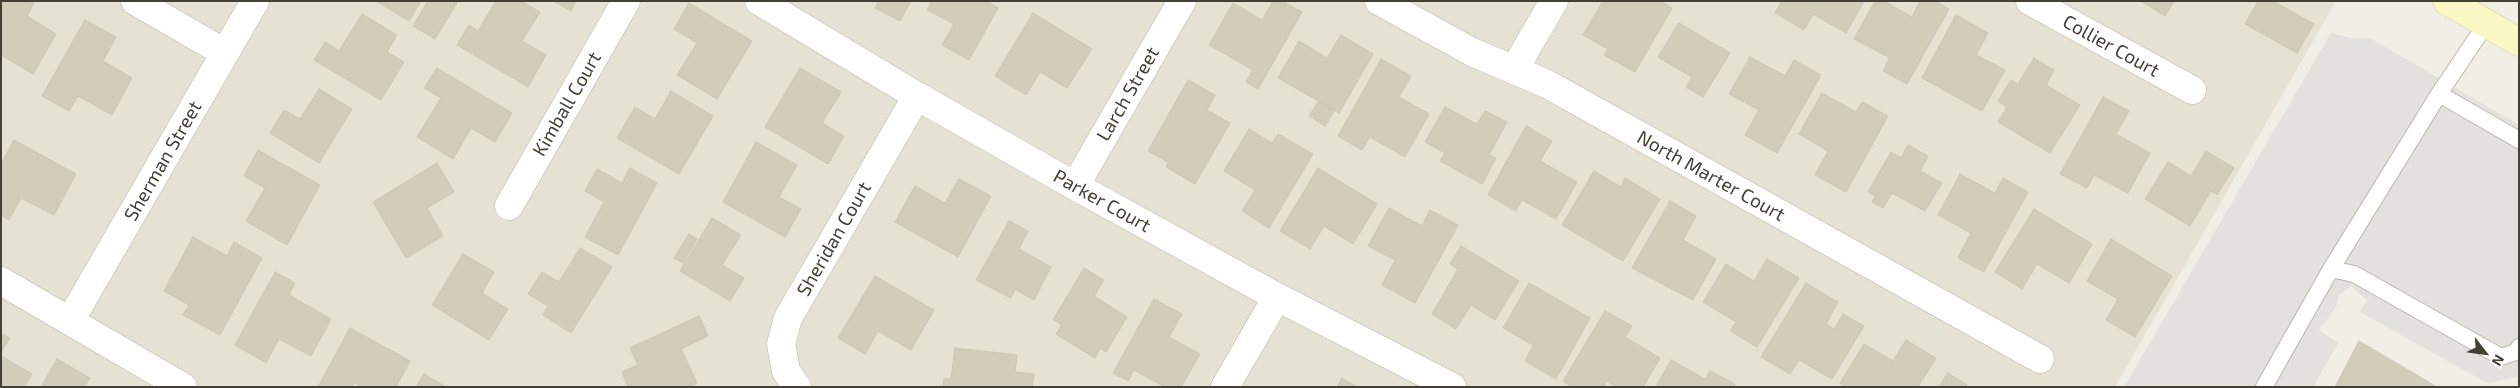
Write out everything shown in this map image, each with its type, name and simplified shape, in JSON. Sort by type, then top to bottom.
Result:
[{"type":"main road","points":[[2447,1],[2519,42]]},
{"type":"street","points":[[134,1],[225,53]]},
{"type":"street","name":"Sherman Street","points":[[70,321],[255,1]]},
{"type":"street","name":"Kimball Court","points":[[509,206],[626,1]]},
{"type":"street","name":"Parker Court","points":[[759,1],[917,96],[1075,186],[1277,297],[1452,387]]},
{"type":"street","name":"Larch Street","points":[[1075,186],[1182,1]]},
{"type":"street","name":"North Marter Court","points":[[1379,1],[1464,48],[1547,84],[2040,359]]},
{"type":"street","points":[[1514,70],[1554,1]]},
{"type":"street","name":"Collier Court","points":[[2030,1],[2192,90]]},
{"type":"street","name":"Sheridan Court","points":[[797,387],[786,371],[781,344],[788,318],[917,96]]},
{"type":"street","points":[[1,281],[182,387]]},
{"type":"street","points":[[1225,387],[1277,297]]},
{"type":"lane","points":[[2264,387],[2331,269],[2439,94],[2486,24]]},
{"type":"lane","points":[[2439,94],[2519,140]]},
{"type":"lane","points":[[2331,269],[2354,274],[2501,357],[2516,352],[2519,347]]},
{"type":"shaded area","points":[[1,1],[2336,1],[2115,387],[1,387]]},
{"type":"shaded area","points":[[2331,33],[2350,38],[2370,38],[2519,125],[2519,377],[2487,383],[2360,312],[2367,300],[2351,286],[2339,295],[2336,307],[2319,330],[2338,343],[2313,387],[2124,387]]},
{"type":"building","points":[[1,1],[35,1],[27,16],[56,34],[33,74],[1,55]]},
{"type":"building","points":[[376,1],[421,1],[409,21]]},
{"type":"building","points":[[428,1],[458,1],[435,39],[413,26]]},
{"type":"building","points":[[496,1],[521,1],[540,12],[522,41],[546,55],[528,87],[457,45],[469,25],[478,31]]},
{"type":"building","points":[[553,1],[576,1],[571,11]]},
{"type":"building","points":[[879,1],[911,1],[900,21],[875,8]]},
{"type":"building","points":[[932,1],[987,1],[998,8],[969,60],[942,45],[954,24],[927,10]]},
{"type":"building","points":[[1273,1],[1282,1],[1302,12],[1258,89],[1246,82],[1253,70],[1209,45],[1233,3],[1262,20]]},
{"type":"building","points":[[1603,1],[1660,1],[1672,8],[1635,72],[1604,55],[1608,49],[1583,35]]},
{"type":"building","points":[[1782,1],[1864,1],[1846,33],[1813,14],[1804,30],[1775,13]]},
{"type":"building","points":[[1875,1],[1884,1],[1912,17],[1920,1],[1935,1],[1949,9],[1907,84],[1883,71],[1890,58],[1854,39]]},
{"type":"building","points":[[2141,1],[2174,1],[2165,16]]},
{"type":"building","points":[[2258,1],[2273,1],[2314,24],[2297,53],[2245,24]]},
{"type":"building","points":[[689,3],[752,41],[717,99],[677,75],[697,43],[674,29]]},
{"type":"building","points":[[1033,13],[1092,49],[1067,88],[1040,72],[1026,95],[995,76]]},
{"type":"building","points":[[362,14],[397,35],[387,52],[404,62],[381,100],[314,60],[325,42],[339,51]]},
{"type":"building","points":[[1956,15],[1988,33],[1976,55],[2005,70],[1982,111],[1922,78]]},
{"type":"building","points":[[85,20],[116,37],[103,61],[132,78],[112,115],[78,96],[69,111],[42,96]]},
{"type":"building","points":[[1679,23],[1730,53],[1703,97],[1686,87],[1692,77],[1658,57]]},
{"type":"building","points":[[1341,35],[1373,54],[1339,113],[1278,78],[1299,41],[1327,58]]},
{"type":"building","points":[[1750,57],[1785,76],[1794,60],[1821,75],[1777,153],[1745,135],[1759,110],[1729,94]]},
{"type":"building","points":[[2034,58],[2054,70],[2046,85],[2080,105],[2050,153],[1998,122],[2007,107],[1998,101],[2011,80],[2018,84]]},
{"type":"building","points":[[1381,59],[1411,76],[1399,97],[1429,114],[1405,157],[1370,137],[1362,150],[1338,136]]},
{"type":"building","points":[[437,68],[512,113],[495,142],[471,128],[453,159],[417,137],[441,98],[424,88]]},
{"type":"building","points":[[800,68],[841,92],[822,123],[844,136],[828,164],[765,127]]},
{"type":"building","points":[[1188,80],[1215,95],[1207,110],[1230,123],[1195,184],[1166,167],[1168,162],[1148,151]]},
{"type":"building","points":[[319,89],[352,109],[319,163],[270,133],[284,110],[300,119]]},
{"type":"building","points":[[671,91],[713,116],[679,174],[617,138],[635,107],[655,119]]},
{"type":"building","points":[[1822,93],[1856,112],[1862,102],[1888,116],[1846,192],[1815,175],[1828,151],[1799,134]]},
{"type":"building","points":[[2103,97],[2129,111],[2116,134],[2150,153],[2128,193],[2094,175],[2087,188],[2060,174]]},
{"type":"building","points":[[1318,102],[1334,111],[1325,126],[1309,116]]},
{"type":"building","points":[[1445,107],[1477,124],[1485,111],[1507,122],[1489,155],[1496,158],[1482,184],[1440,161],[1445,153],[1425,142]]},
{"type":"building","points":[[1526,126],[1552,141],[1540,161],[1577,182],[1556,219],[1522,200],[1516,211],[1488,195]]},
{"type":"building","points":[[1249,129],[1272,143],[1278,134],[1313,154],[1269,228],[1242,211],[1255,190],[1224,171]]},
{"type":"building","points":[[14,140],[76,174],[54,215],[21,198],[9,220],[1,215],[1,164]]},
{"type":"building","points":[[756,142],[797,165],[779,197],[801,209],[785,237],[723,202]]},
{"type":"building","points":[[1908,145],[1928,156],[1920,171],[1942,183],[1925,211],[1892,193],[1883,208],[1872,202],[1875,196],[1868,192],[1891,152],[1901,158]]},
{"type":"building","points":[[258,150],[320,185],[287,245],[246,221],[265,188],[244,176]]},
{"type":"building","points":[[2206,151],[2234,168],[2217,195],[2211,191],[2190,226],[2145,199],[2168,162],[2191,176]]},
{"type":"building","points":[[437,163],[454,192],[427,208],[443,236],[406,258],[373,202]]},
{"type":"building","points":[[630,168],[657,183],[618,255],[585,237],[604,202],[585,191],[597,169],[622,183]]},
{"type":"building","points":[[1318,168],[1377,204],[1353,244],[1324,226],[1310,249],[1280,231]]},
{"type":"building","points":[[1594,171],[1621,187],[1625,178],[1660,199],[1623,261],[1562,225]]},
{"type":"building","points":[[1960,174],[1995,193],[2003,178],[2028,192],[1984,272],[1958,258],[1971,233],[1938,215]]},
{"type":"building","points":[[959,179],[991,196],[958,257],[895,222],[915,186],[945,203]]},
{"type":"building","points":[[1670,201],[1696,216],[1683,240],[1716,259],[1693,300],[1632,268]]},
{"type":"building","points":[[1389,208],[1422,226],[1430,210],[1458,225],[1415,303],[1382,285],[1395,260],[1368,246]]},
{"type":"building","points":[[2034,209],[2092,244],[2069,283],[2037,264],[2022,289],[1995,272]]},
{"type":"building","points":[[712,218],[741,235],[722,265],[744,278],[730,301],[680,271]]},
{"type":"building","points":[[1009,221],[1028,231],[1019,249],[1051,267],[1034,300],[1015,289],[1011,298],[976,280]]},
{"type":"building","points":[[689,234],[697,239],[683,263],[674,258]]},
{"type":"building","points":[[193,237],[227,256],[234,242],[262,258],[220,335],[183,315],[189,305],[164,291]]},
{"type":"building","points":[[2111,239],[2172,276],[2135,337],[2106,320],[2118,299],[2087,281]]},
{"type":"building","points":[[1461,246],[1519,281],[1495,320],[1471,305],[1456,329],[1432,314],[1458,269],[1450,264]]},
{"type":"building","points":[[580,248],[612,267],[571,333],[543,315],[548,306],[528,294],[542,272],[559,282]]},
{"type":"building","points":[[463,254],[494,272],[482,293],[508,309],[489,340],[432,305]]},
{"type":"building","points":[[1767,259],[1799,278],[1757,347],[1730,331],[1736,322],[1703,302],[1726,264],[1754,281]]},
{"type":"building","points":[[1084,268],[1104,280],[1094,296],[1127,317],[1106,352],[1100,348],[1095,358],[1056,334],[1062,325],[1053,320]]},
{"type":"building","points":[[275,272],[295,283],[289,295],[331,319],[311,356],[279,339],[266,363],[235,345]]},
{"type":"building","points":[[875,276],[934,310],[911,350],[878,331],[865,354],[838,338]]},
{"type":"building","points":[[1529,283],[1590,318],[1556,379],[1525,361],[1533,345],[1503,328]]},
{"type":"building","points":[[1806,283],[1838,302],[1826,324],[1834,329],[1843,314],[1864,326],[1832,379],[1799,360],[1790,374],[1761,357]]},
{"type":"building","points":[[1154,299],[1182,314],[1169,337],[1200,354],[1181,387],[1165,387],[1134,370],[1128,381],[1113,373]]},
{"type":"building","points":[[1605,311],[1632,326],[1625,337],[1660,358],[1643,387],[1616,387],[1607,381],[1604,387],[1572,387],[1563,381]]},
{"type":"building","points":[[699,316],[708,336],[681,349],[697,383],[689,387],[628,387],[622,372],[638,365],[630,348]]},
{"type":"building","points":[[350,328],[410,361],[396,387],[362,387],[354,382],[352,387],[318,387]]},
{"type":"building","points":[[1,333],[10,338],[1,352]]},
{"type":"building","points":[[1906,340],[1936,358],[1918,387],[1845,387],[1840,383],[1864,344],[1893,361]]},
{"type":"building","points":[[2359,341],[2437,387],[2335,387]]},
{"type":"building","points":[[955,348],[1017,355],[1015,372],[1034,374],[1032,387],[943,387],[944,378],[951,379]]},
{"type":"building","points":[[1,356],[32,374],[24,387],[1,387]]},
{"type":"building","points":[[57,359],[90,378],[84,387],[41,387]]},
{"type":"building","points":[[1671,360],[1705,379],[1710,371],[1735,384],[1734,387],[1656,387]]},
{"type":"building","points":[[1948,373],[1967,385],[1965,387],[1939,387]]},
{"type":"building","points":[[424,374],[446,387],[416,387]]},
{"type":"building","points":[[1342,378],[1357,387],[1337,387]]}]
